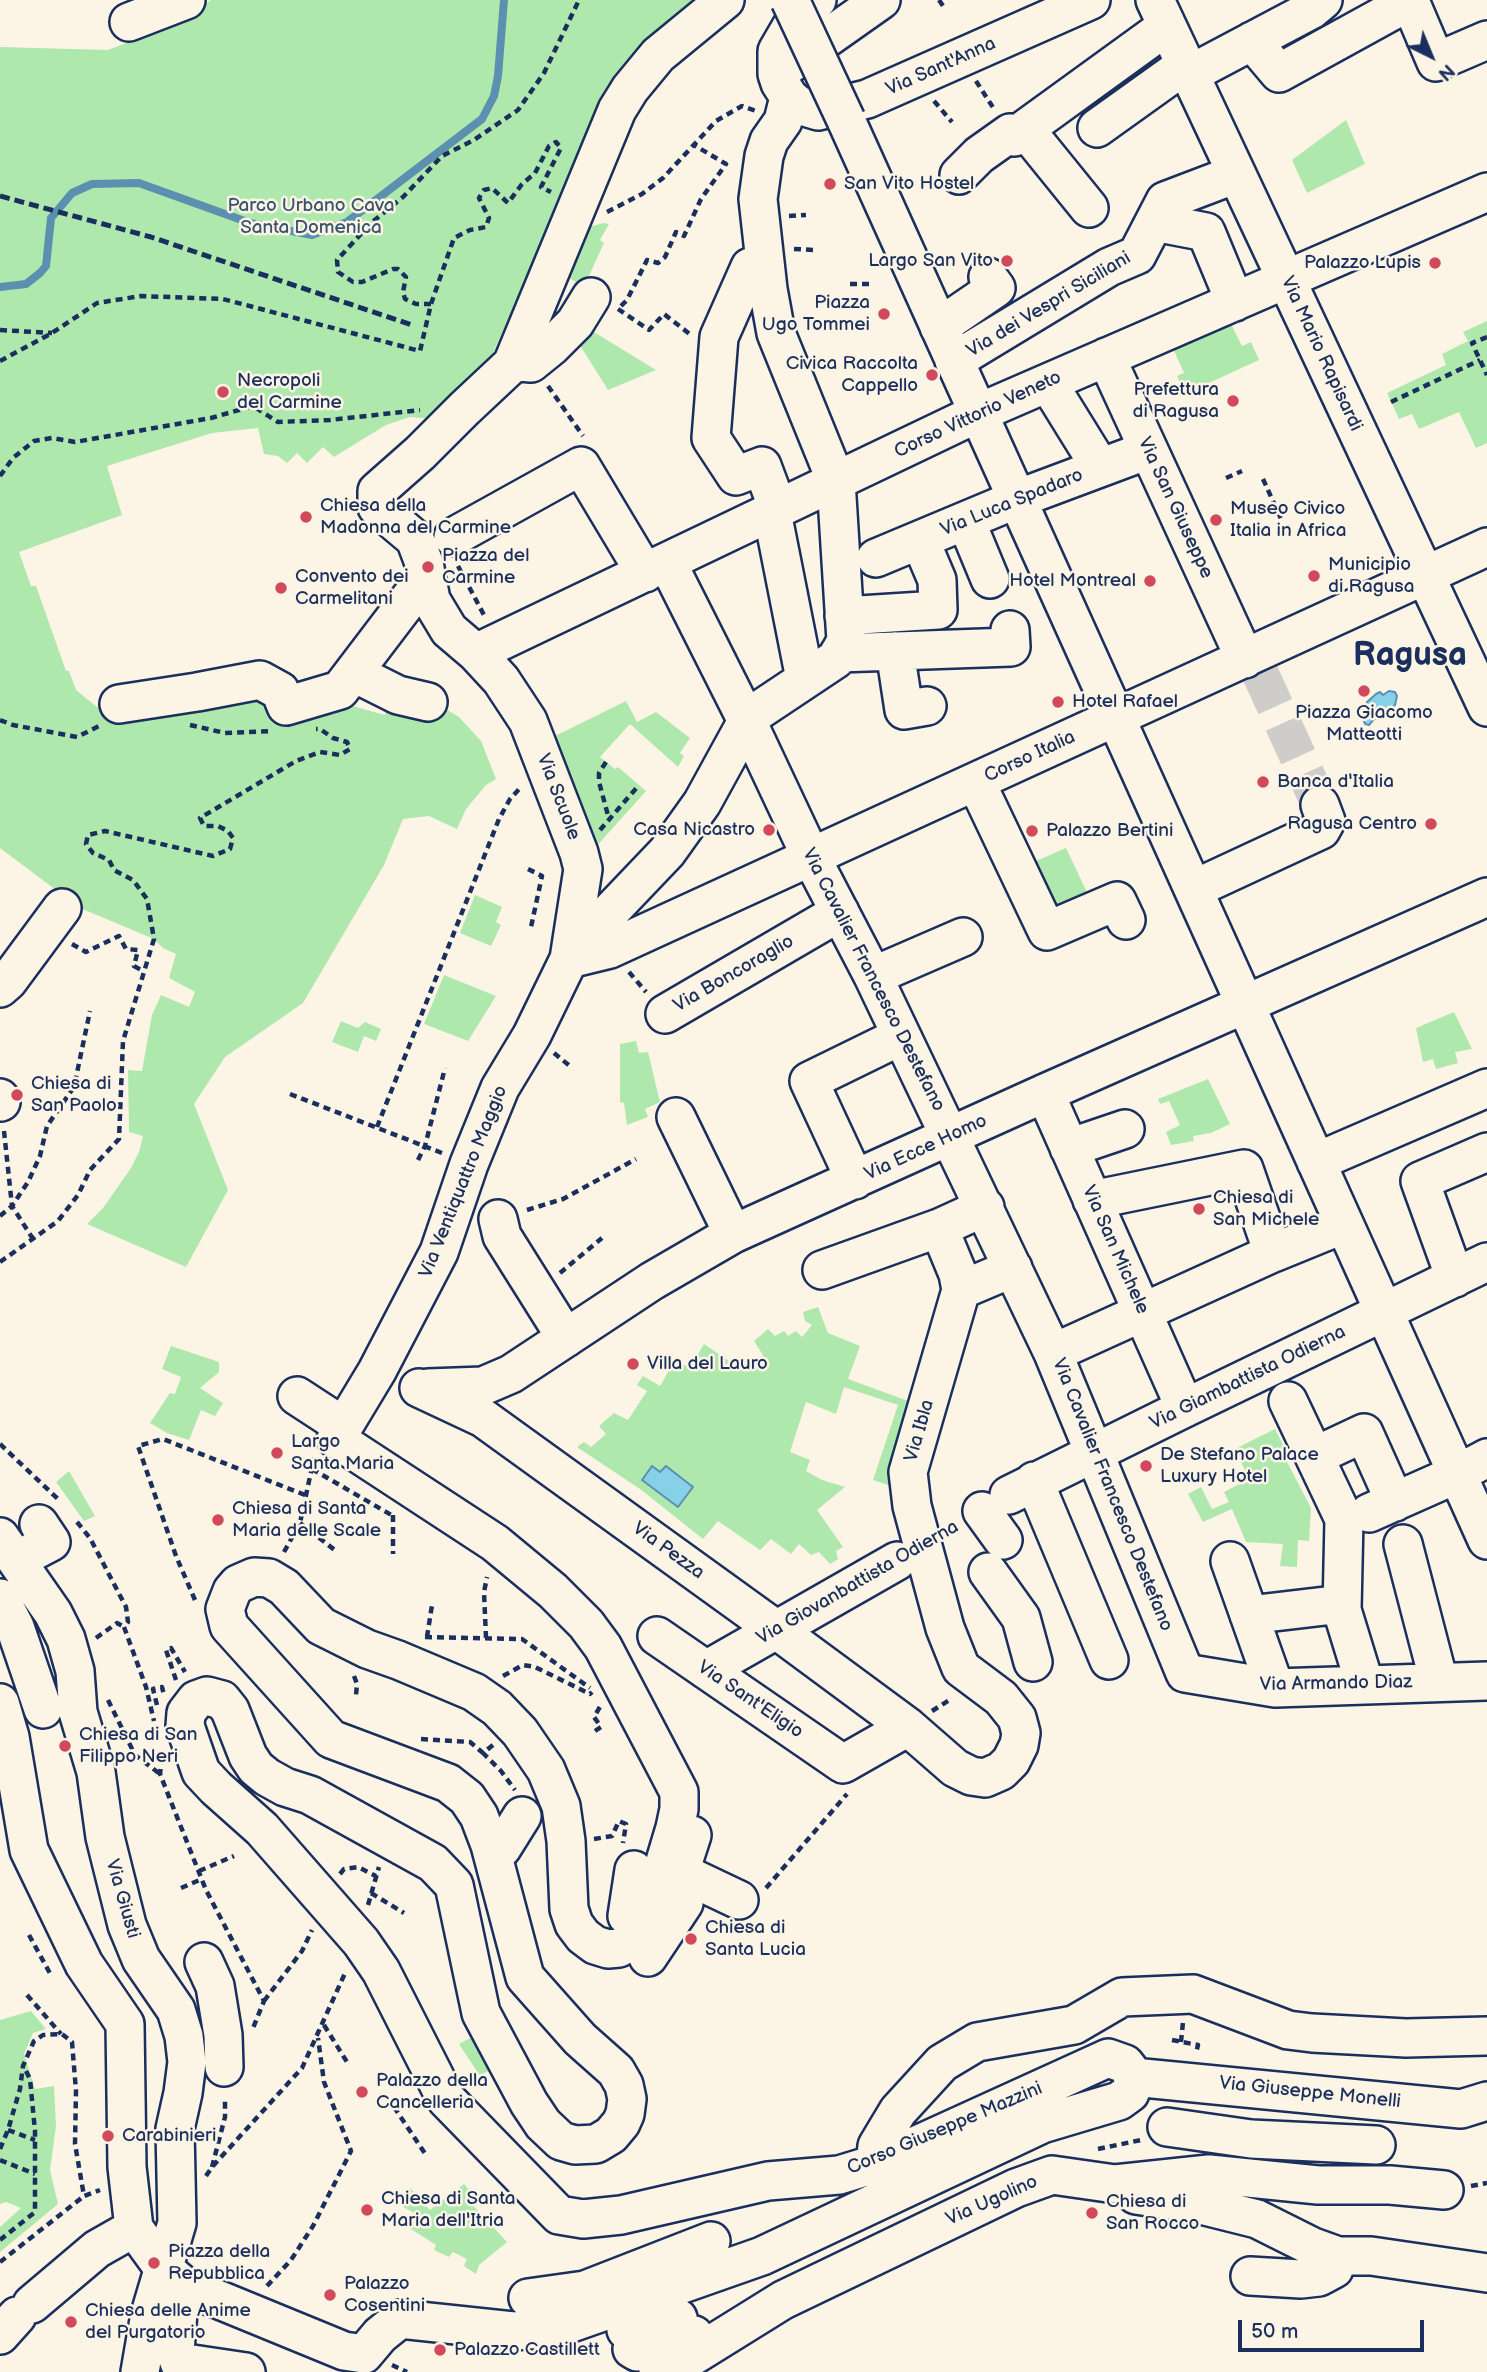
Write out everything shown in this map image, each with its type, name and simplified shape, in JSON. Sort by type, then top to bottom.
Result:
[{"type":"street","points":[[129,22],[186,0]]},
{"type":"street","points":[[522,363],[617,110],[630,89],[658,55],[725,0]]},
{"type":"street","points":[[790,0],[1384,1312],[1472,1466],[1487,1540]]},
{"type":"street","points":[[571,949],[667,852],[702,803],[747,721],[836,659],[846,641],[836,481],[776,333],[758,199],[764,156],[783,97],[777,51],[784,36],[817,0]]},
{"type":"street","points":[[783,97],[881,0]]},
{"type":"street","name":"Via Sant'Anna","points":[[783,97],[818,111],[867,99],[1091,0]]},
{"type":"street","points":[[1097,128],[1188,70],[1252,41],[1311,10],[1323,0]]},
{"type":"street","points":[[1252,41],[1279,73],[1410,0],[1436,62],[1487,40]]},
{"type":"street","points":[[959,175],[979,155],[1018,131],[1161,13]]},
{"type":"street","name":"Via Mario Rapisardi","points":[[1161,13],[1487,707]]},
{"type":"street","points":[[1018,131],[1089,208]]},
{"type":"street","name":"Via dei Vespri Siciliani","points":[[954,361],[1109,267],[1137,255],[1166,201],[1236,173]]},
{"type":"street","name":"Corso Vittorio Veneto","points":[[476,653],[978,413],[1487,192]]},
{"type":"street","points":[[1154,222],[1206,232],[1235,302]]},
{"type":"street","points":[[750,267],[719,337],[710,438],[736,476],[762,466],[775,511],[805,679]]},
{"type":"street","points":[[939,327],[996,288],[988,277]]},
{"type":"street","name":"Via Scuole","points":[[571,949],[583,869],[528,721],[501,680],[476,653],[449,630],[431,600],[424,563],[415,539],[377,507],[377,491],[421,453],[464,409],[604,303]]},
{"type":"street","name":"Via San Giuseppe","points":[[1106,357],[1148,450],[1252,663]]},
{"type":"street","points":[[1048,383],[1100,467]]},
{"type":"street","name":"Via Luca Spadaro","points":[[876,558],[1017,499],[1148,450]]},
{"type":"street","points":[[453,537],[582,467]]},
{"type":"street","name":"Via Cavalier Francesco Destefano","points":[[582,467],[656,567],[747,721],[811,857],[951,1136],[1053,1353],[1185,1673]]},
{"type":"street","points":[[966,521],[990,579]]},
{"type":"street","points":[[844,616],[939,610],[937,580],[920,540]]},
{"type":"street","name":"Corso Italia","points":[[571,949],[610,949],[1116,718],[1252,663],[1487,547]]},
{"type":"street","points":[[119,704],[260,680],[280,691],[286,706],[347,682],[426,577]]},
{"type":"street","points":[[839,653],[1011,647],[1010,630]]},
{"type":"street","points":[[895,651],[904,710],[927,706]]},
{"type":"street","points":[[347,682],[428,702]]},
{"type":"street","points":[[976,782],[1047,931],[1118,901],[1126,920]]},
{"type":"street","points":[[1194,889],[1321,830],[1326,821],[1320,806]]},
{"type":"street","name":"Via Ecce Homo","points":[[377,1371],[419,1388],[483,1386],[511,1374],[652,1281],[733,1234],[1487,897]]},
{"type":"street","name":"Via Boncoraglio","points":[[665,1014],[840,912]]},
{"type":"street","points":[[0,988],[59,913]]},
{"type":"street","points":[[873,976],[963,937]]},
{"type":"street","name":"Via Ventiquattro Maggio","points":[[339,1432],[377,1371],[439,1252],[469,1164],[500,1088],[532,1035],[571,949]]},
{"type":"street","points":[[855,1180],[809,1081],[901,1036]]},
{"type":"street","points":[[1316,1162],[1487,1088]]},
{"type":"street","name":"Via San Michele","points":[[1045,1093],[1185,1408]]},
{"type":"street","points":[[676,1117],[733,1234]]},
{"type":"street","points":[[1069,1149],[1125,1129]]},
{"type":"street","points":[[1471,1270],[1420,1181],[1487,1152]]},
{"type":"street","points":[[1093,1200],[1244,1169],[1273,1253]]},
{"type":"street","points":[[822,1270],[939,1228],[985,1207]]},
{"type":"street","points":[[498,1219],[502,1236],[566,1338]]},
{"type":"street","points":[[1053,1353],[1273,1253],[1344,1224]]},
{"type":"street","points":[[939,1228],[958,1274],[961,1290],[1013,1268]]},
{"type":"street","name":"Via Giambattista Odierna","points":[[1008,1496],[1185,1408],[1279,1381],[1384,1312],[1471,1270]]},
{"type":"street","name":"Via Ibla","points":[[961,1290],[908,1472],[912,1506],[946,1628],[961,1668]]},
{"type":"street","points":[[1279,1381],[1344,1519],[1342,1611],[1365,1685]]},
{"type":"street","name":"Via Pezza","points":[[419,1388],[484,1419],[779,1631],[908,1727],[944,1760],[971,1776],[985,1778],[1002,1771],[1011,1761],[1019,1745],[1021,1733],[1017,1718],[1001,1698],[961,1668]]},
{"type":"street","name":"Corso Giuseppe Mazzini","points":[[256,2304],[344,2351],[364,2354],[380,2335],[400,2319],[513,2331],[557,2328],[762,2256],[1042,2123],[1119,2101],[1130,2093],[1133,2077],[1129,2068],[1120,2060],[1102,2060],[875,2164],[839,2175],[768,2181],[621,2216],[583,2219],[559,2215],[446,2099],[381,1971],[368,1951],[262,1829],[201,1772],[185,1726],[186,1713],[196,1700],[207,1696],[222,1700],[230,1710],[248,1756],[256,1768],[267,1777],[285,1787],[310,1795],[433,1863],[454,1885],[481,2013],[542,2124],[561,2141],[575,2145],[596,2144],[611,2135],[621,2123],[627,2099],[624,2085],[616,2071],[580,2039],[525,1977],[490,1845],[479,1816],[467,1798],[448,1783],[331,1739],[229,1626],[225,1609],[227,1600],[232,1591],[246,1579],[269,1578],[284,1587],[321,1626],[367,1649],[474,1692],[497,1708],[520,1732],[546,1770],[561,1806],[567,1849],[569,1909],[574,1924],[583,1936],[595,1945],[608,1949],[619,1948],[638,1938],[646,1925],[675,1828],[679,1792],[618,1698],[603,1647],[586,1624],[553,1591],[495,1543],[401,1502],[339,1432],[297,1396]]},
{"type":"street","points":[[1332,1448],[1364,1433],[1382,1507],[1472,1466]]},
{"type":"street","points":[[1008,1496],[996,1556],[1021,1618],[1032,1662]]},
{"type":"street","points":[[1008,1496],[1109,1660]]},
{"type":"street","name":"Via Giusti","points":[[34,1531],[54,1613],[66,1639],[75,1671],[78,1712],[96,1772],[105,1837],[127,1926],[141,1959],[176,2010],[184,2036],[187,2063],[175,2129],[177,2223],[168,2295]]},
{"type":"street","points":[[1403,1544],[1439,1682]]},
{"type":"street","name":"Via Giovanbattista Odierna","points":[[706,1671],[897,1561]]},
{"type":"street","points":[[1230,1561],[1275,1688]]},
{"type":"street","points":[[0,1598],[15,1627],[43,1709]]},
{"type":"street","points":[[1249,1615],[1342,1604]]},
{"type":"street","name":"Via Sant'Eligio","points":[[657,1636],[843,1764]]},
{"type":"street","name":"Via Armando Diaz","points":[[1185,1673],[1275,1688],[1487,1681]]},
{"type":"street","points":[[0,1703],[10,1737],[29,1850],[84,1964],[125,2024],[128,2179],[134,2228],[168,2295],[175,2351],[179,2362],[246,2372]]},
{"type":"street","points":[[843,1764],[908,1727]]},
{"type":"street","points":[[646,1960],[682,1887],[702,1807]]},
{"type":"street","points":[[502,1848],[522,1816]]},
{"type":"street","points":[[627,1916],[634,1870]]},
{"type":"street","points":[[682,1887],[739,1900]]},
{"type":"street","points":[[477,1900],[481,1958],[492,2011],[537,2082]]},
{"type":"street","points":[[204,1962],[215,1986],[223,2035],[224,2067]]},
{"type":"street","points":[[875,2164],[877,2146],[898,2111],[942,2063],[977,2042],[1074,2025],[1122,1997],[1192,1994],[1288,2030],[1312,2033],[1406,2038],[1487,2036]]},
{"type":"street","name":"Via Giuseppe Monelli","points":[[1133,2077],[1461,2109],[1487,2101]]},
{"type":"street","points":[[1167,2127],[1251,2139],[1376,2145]]},
{"type":"street","name":"Via Ugolino","points":[[657,2372],[688,2359],[783,2300],[1016,2188],[1052,2175],[1115,2184],[1209,2174],[1318,2185],[1390,2185],[1444,2190]]},
{"type":"street","points":[[1115,2184],[1140,2196],[1201,2205],[1257,2219],[1313,2247],[1338,2256],[1371,2256],[1487,2273]]},
{"type":"street","points":[[16,2318],[97,2249],[134,2228]]},
{"type":"street","points":[[528,2298],[585,2290],[712,2241]]},
{"type":"street","points":[[1250,2276],[1301,2279],[1319,2277],[1334,2269],[1338,2256]]},
{"type":"street","points":[[168,2295],[256,2304]]},
{"type":"street","points":[[140,2372],[168,2295]]},
{"type":"street","points":[[591,2318],[600,2338],[670,2316],[678,2318],[679,2325],[676,2329],[634,2342],[632,2349],[637,2351],[718,2327],[732,2331]]},
{"type":"path","points":[[432,304],[416,304],[405,299],[403,292],[406,277],[398,269],[362,282],[353,282],[338,272],[337,260],[371,223],[403,197],[442,156],[474,140],[518,110],[544,73],[579,0]]},
{"type":"path","points":[[939,0],[945,9]]},
{"type":"path","points":[[961,58],[1018,131]]},
{"type":"path","points":[[600,215],[642,194],[663,177],[716,121],[743,106],[783,97]]},
{"type":"path","points":[[0,360],[52,333],[97,303],[141,296],[223,299],[420,351],[454,238],[470,230],[486,227],[489,218],[479,198],[484,190],[492,188],[508,203],[522,184],[535,173],[549,146],[556,142],[561,148],[541,187],[555,194]]},
{"type":"path","points":[[604,303],[627,300],[647,260],[658,262],[666,257],[676,232],[684,236],[701,199],[726,164],[694,145]]},
{"type":"path","points":[[850,284],[872,284]]},
{"type":"path","points":[[604,303],[649,330],[664,314],[689,334],[718,346]]},
{"type":"path","points":[[0,330],[52,333]]},
{"type":"path","points":[[1487,337],[1472,344],[1487,375]]},
{"type":"path","points":[[1391,401],[1479,360]]},
{"type":"path","points":[[522,363],[587,443],[582,467]]},
{"type":"path","points":[[0,476],[13,458],[34,441],[52,438],[75,442],[211,418],[253,406],[278,422],[330,421],[420,411],[427,407]]},
{"type":"path","points":[[1226,478],[1242,471]]},
{"type":"path","points":[[1263,479],[1282,521]]},
{"type":"path","points":[[0,1262],[58,1221],[78,1195],[90,1170],[119,1139],[122,1041],[154,939],[146,899],[133,880],[114,870],[109,860],[93,853],[86,844],[88,835],[105,831],[213,856],[230,849],[233,838],[228,831],[218,826],[204,826],[200,818],[296,761],[320,752],[340,755],[350,749],[347,742],[333,738],[320,729],[310,729]]},
{"type":"path","points":[[606,762],[599,773],[599,782],[609,820]]},
{"type":"path","points":[[595,836],[639,785]]},
{"type":"path","points":[[377,1127],[499,819],[510,799]]},
{"type":"path","points":[[528,869],[542,876],[531,927]]},
{"type":"path","points":[[59,913],[71,943],[86,951],[119,936],[126,949],[138,950],[134,966],[143,971]]},
{"type":"path","name":"Via Boncoraglio","points":[[610,949],[665,1014]]},
{"type":"path","points":[[0,1216],[12,1206],[28,1182],[40,1156],[47,1126],[74,1087],[90,1011]]},
{"type":"path","points":[[418,1160],[425,1146],[444,1069]]},
{"type":"path","points":[[290,1094],[469,1164]]},
{"type":"path","points":[[1,1100],[12,1206],[33,1239]]},
{"type":"path","points":[[498,1219],[563,1199],[636,1159]]},
{"type":"path","points":[[538,1292],[602,1238]]},
{"type":"path","points":[[278,1561],[300,1523],[315,1453],[322,1439],[339,1432]]},
{"type":"path","points":[[197,1604],[176,1556],[138,1446],[163,1439],[305,1495]]},
{"type":"path","points":[[0,1444],[51,1490],[34,1531]]},
{"type":"path","points":[[312,1469],[401,1502],[393,1554]]},
{"type":"path","points":[[74,1519],[90,1538],[126,1607],[128,1622],[124,1628]]},
{"type":"path","points":[[300,1523],[336,1551]]},
{"type":"path","points":[[486,1638],[484,1592],[495,1543]]},
{"type":"path","points":[[427,1637],[432,1605]]},
{"type":"path","points":[[93,1640],[117,1623],[124,1628],[146,1687],[155,1728]]},
{"type":"path","points":[[414,1636],[522,1639],[594,1691],[590,1694],[535,1667],[523,1665],[474,1692]]},
{"type":"path","points":[[75,1671],[96,1675],[135,1755],[160,1774],[178,1816]]},
{"type":"path","points":[[595,1731],[601,1727],[594,1717],[618,1698]]},
{"type":"path","points":[[411,1739],[470,1742],[501,1771],[516,1792],[522,1816]]},
{"type":"path","points":[[483,1754],[494,1745]]},
{"type":"path","points":[[160,1774],[163,1762],[161,1755]]},
{"type":"path","points":[[739,1900],[750,1906],[855,1784],[843,1764]]},
{"type":"path","points":[[567,1849],[587,1840],[612,1836],[619,1821],[626,1824],[620,1861],[634,1870]]},
{"type":"path","points":[[199,1871],[234,1856]]},
{"type":"path","points":[[365,1913],[380,1863]]},
{"type":"path","points":[[337,1877],[344,1869],[358,1867],[376,1876]]},
{"type":"path","points":[[181,1888],[202,1879]]},
{"type":"path","points":[[371,1893],[404,1913]]},
{"type":"path","points":[[264,2001],[302,1951],[314,1927]]},
{"type":"path","points":[[29,1935],[52,1977]]},
{"type":"path","points":[[205,2178],[302,2068],[348,1966]]},
{"type":"path","points":[[27,1995],[72,2042],[76,2091],[75,2144],[83,2196]]},
{"type":"path","points":[[323,2024],[347,2062]]},
{"type":"path","points":[[0,2149],[20,2089],[23,2066],[34,2041],[43,2035],[62,2034]]},
{"type":"path","points":[[256,2304],[291,2260],[313,2226],[351,2151],[324,2082],[318,2036]]},
{"type":"path","points":[[0,2240],[35,2212],[35,2140],[30,2079],[23,2066]]},
{"type":"path","points":[[394,2106],[426,2155]]},
{"type":"path","points":[[8,2130],[35,2140]]},
{"type":"path","points":[[0,2160],[35,2174]]},
{"type":"path","points":[[0,2262],[83,2196],[128,2179]]},
{"type":"green space","name":"Parco Urbano Cava Santa Domenica","points":[[211,0],[702,0],[606,98],[493,353],[470,383],[433,419],[410,417],[386,425],[334,457],[323,447],[307,463],[297,453],[287,463],[278,456],[264,454],[258,428],[212,433],[107,466],[122,515],[19,552],[31,586],[36,586],[66,671],[69,671],[76,690],[108,716],[256,690],[349,705],[385,715],[387,696],[439,705],[459,717],[481,741],[496,779],[486,785],[466,809],[457,829],[429,816],[403,819],[384,865],[303,1003],[225,1057],[194,1104],[228,1190],[186,1267],[87,1224],[103,1208],[139,1152],[143,1136],[129,1132],[128,1070],[142,1071],[152,1015],[161,995],[189,1007],[195,992],[169,978],[176,954],[163,948],[154,939],[80,908],[0,848],[0,47],[108,50],[169,27]]},
{"type":"green space","points":[[1346,120],[1365,164],[1307,193],[1292,160]]},
{"type":"green space","points":[[609,224],[600,240],[604,243],[588,278],[593,280],[588,289],[566,276],[588,227]]},
{"type":"green space","points":[[1229,320],[1242,346],[1251,342],[1259,360],[1185,394],[1177,376],[1184,373],[1172,346]]},
{"type":"green space","points":[[1487,321],[1487,443],[1476,448],[1459,412],[1419,429],[1412,414],[1399,419],[1387,393],[1446,365],[1442,354],[1468,341],[1463,332]]},
{"type":"green space","points":[[589,329],[656,370],[608,390],[576,339]]},
{"type":"green space","points":[[626,701],[637,722],[656,712],[690,738],[680,753],[684,756],[678,767],[630,724],[600,757],[615,769],[618,767],[646,791],[594,849],[549,739]]},
{"type":"green space","points":[[1066,848],[1092,903],[1047,923],[1020,868]]},
{"type":"green space","points":[[475,895],[502,907],[496,922],[501,925],[491,946],[460,933]]},
{"type":"green space","points":[[444,975],[496,996],[468,1041],[424,1024]]},
{"type":"green space","points":[[1454,1012],[1472,1049],[1455,1052],[1458,1063],[1436,1069],[1433,1059],[1423,1062],[1416,1028]]},
{"type":"green space","points":[[341,1021],[358,1028],[365,1022],[381,1029],[376,1041],[364,1036],[358,1052],[332,1042]]},
{"type":"green space","points":[[636,1041],[639,1053],[648,1052],[660,1102],[645,1109],[648,1117],[627,1125],[624,1103],[620,1102],[620,1044]]},
{"type":"green space","points":[[1208,1079],[1230,1124],[1211,1133],[1193,1136],[1194,1141],[1171,1145],[1166,1132],[1180,1125],[1169,1101],[1160,1104],[1158,1099]]},
{"type":"green space","points":[[818,1307],[828,1333],[860,1346],[848,1379],[919,1405],[891,1486],[873,1480],[898,1405],[844,1387],[836,1414],[806,1402],[790,1452],[810,1460],[806,1471],[822,1480],[845,1487],[817,1510],[843,1547],[836,1551],[838,1559],[830,1564],[819,1552],[811,1555],[799,1544],[791,1554],[771,1539],[760,1550],[718,1521],[703,1539],[640,1489],[577,1447],[584,1442],[591,1447],[606,1434],[599,1426],[614,1413],[628,1420],[647,1391],[637,1385],[643,1376],[660,1386],[675,1360],[690,1368],[704,1344],[745,1372],[755,1360],[758,1363],[763,1355],[754,1341],[768,1329],[775,1336],[784,1331],[788,1336],[796,1331],[802,1337],[812,1325],[805,1321],[803,1312]]},
{"type":"green space","points":[[171,1346],[219,1362],[219,1372],[200,1388],[223,1403],[215,1416],[201,1410],[189,1440],[167,1433],[150,1423],[170,1393],[175,1394],[181,1377],[162,1369]]},
{"type":"green space","points":[[1275,1429],[1289,1456],[1285,1458],[1311,1508],[1309,1541],[1298,1540],[1297,1567],[1280,1566],[1283,1544],[1246,1542],[1232,1509],[1203,1522],[1188,1494],[1201,1487],[1212,1509],[1229,1502],[1224,1492],[1249,1479],[1235,1449]]},
{"type":"green space","points":[[69,1471],[95,1516],[84,1521],[56,1482]]},
{"type":"green space","points":[[31,2011],[46,2029],[33,2033],[24,2054],[35,2089],[54,2086],[56,2126],[50,2170],[58,2204],[0,2252],[0,2227],[21,2208],[6,2202],[0,2204],[0,2020]]},
{"type":"green space","points":[[478,2034],[496,2066],[480,2076],[459,2044]]},
{"type":"green space","points":[[464,2184],[474,2196],[469,2201],[507,2242],[479,2265],[476,2274],[464,2266],[467,2259],[453,2252],[449,2257],[434,2250],[436,2245],[408,2227],[416,2214],[400,2205],[410,2188],[430,2210]]},
{"type":"water","points":[[1389,691],[1395,692],[1397,696],[1395,705],[1386,715],[1374,719],[1369,725],[1365,724],[1362,716],[1367,702],[1380,692],[1383,695]]},
{"type":"water","points":[[652,1466],[660,1472],[666,1466],[693,1487],[678,1507],[642,1480]]},
{"type":"waterway","points":[[0,287],[26,284],[40,273],[46,266],[51,218],[72,193],[92,184],[139,183],[250,223],[312,235],[347,222],[482,119],[494,96],[498,76],[504,0]]},
{"type":"tunnel","points":[[1260,673],[1320,805]]},
{"type":"railway","points":[[0,196],[151,237],[412,325]]},
{"type":"place","name":"San Vito Hostel","points":[[830,184]]},
{"type":"place","name":"Largo San Vito","points":[[1007,261]]},
{"type":"place","name":"Palazzo Lupis","points":[[1435,263]]},
{"type":"place","name":"Piazza Ugo Tommei","points":[[884,314]]},
{"type":"place","name":"Civica Raccolta Cappello","points":[[932,375]]},
{"type":"place","name":"Necropoli del Carmine","points":[[223,392]]},
{"type":"place","name":"Prefettura di Ragusa","points":[[1233,401]]},
{"type":"place","name":"Chiesa della Madonna del Carmine","points":[[306,517]]},
{"type":"place","name":"Museo Civico Italia in Africa","points":[[1216,520]]},
{"type":"place","name":"Piazza del Carmine","points":[[428,567]]},
{"type":"place","name":"Municipio di Ragusa","points":[[1314,576]]},
{"type":"place","name":"Hotel Montreal","points":[[1150,581]]},
{"type":"place","name":"Convento dei Carmelitani","points":[[281,588]]},
{"type":"place","name":"Piazza Giacomo Matteotti","points":[[1364,691]]},
{"type":"place","name":"Hotel Rafael","points":[[1058,702]]},
{"type":"place","name":"Banca d'Italia","points":[[1263,782]]},
{"type":"place","name":"Ragusa Centro","points":[[1431,824]]},
{"type":"place","name":"Casa Nicastro","points":[[769,830]]},
{"type":"place","name":"Palazzo Bertini","points":[[1032,831]]},
{"type":"place","name":"Chiesa di San Paolo","points":[[17,1095]]},
{"type":"place","name":"Chiesa di San Michele","points":[[1199,1209]]},
{"type":"place","name":"Villa del Lauro","points":[[633,1364]]},
{"type":"place","name":"Largo Santa Maria","points":[[277,1453]]},
{"type":"place","name":"De Stefano Palace Luxury Hotel","points":[[1146,1466]]},
{"type":"place","name":"Chiesa di Santa Maria delle Scale","points":[[218,1520]]},
{"type":"place","name":"Chiesa di San Filippo Neri","points":[[65,1746]]},
{"type":"place","name":"Chiesa di Santa Lucia","points":[[691,1939]]},
{"type":"place","name":"Palazzo della Cancelleria","points":[[362,2092]]},
{"type":"place","name":"Carabinieri","points":[[108,2136]]},
{"type":"place","name":"Chiesa di Santa Maria dell'Itria","points":[[367,2210]]},
{"type":"place","name":"Chiesa di San Rocco","points":[[1092,2213]]},
{"type":"place","name":"Piazza della Repubblica","points":[[154,2263]]},
{"type":"place","name":"Palazzo Cosentini","points":[[330,2295]]},
{"type":"place","name":"Chiesa delle Anime del Purgatorio","points":[[71,2322]]},
{"type":"place","name":"Palazzo Castillett","points":[[440,2350]]},
{"type":"district","name":"Ragusa","points":[[1410,657]]}]
